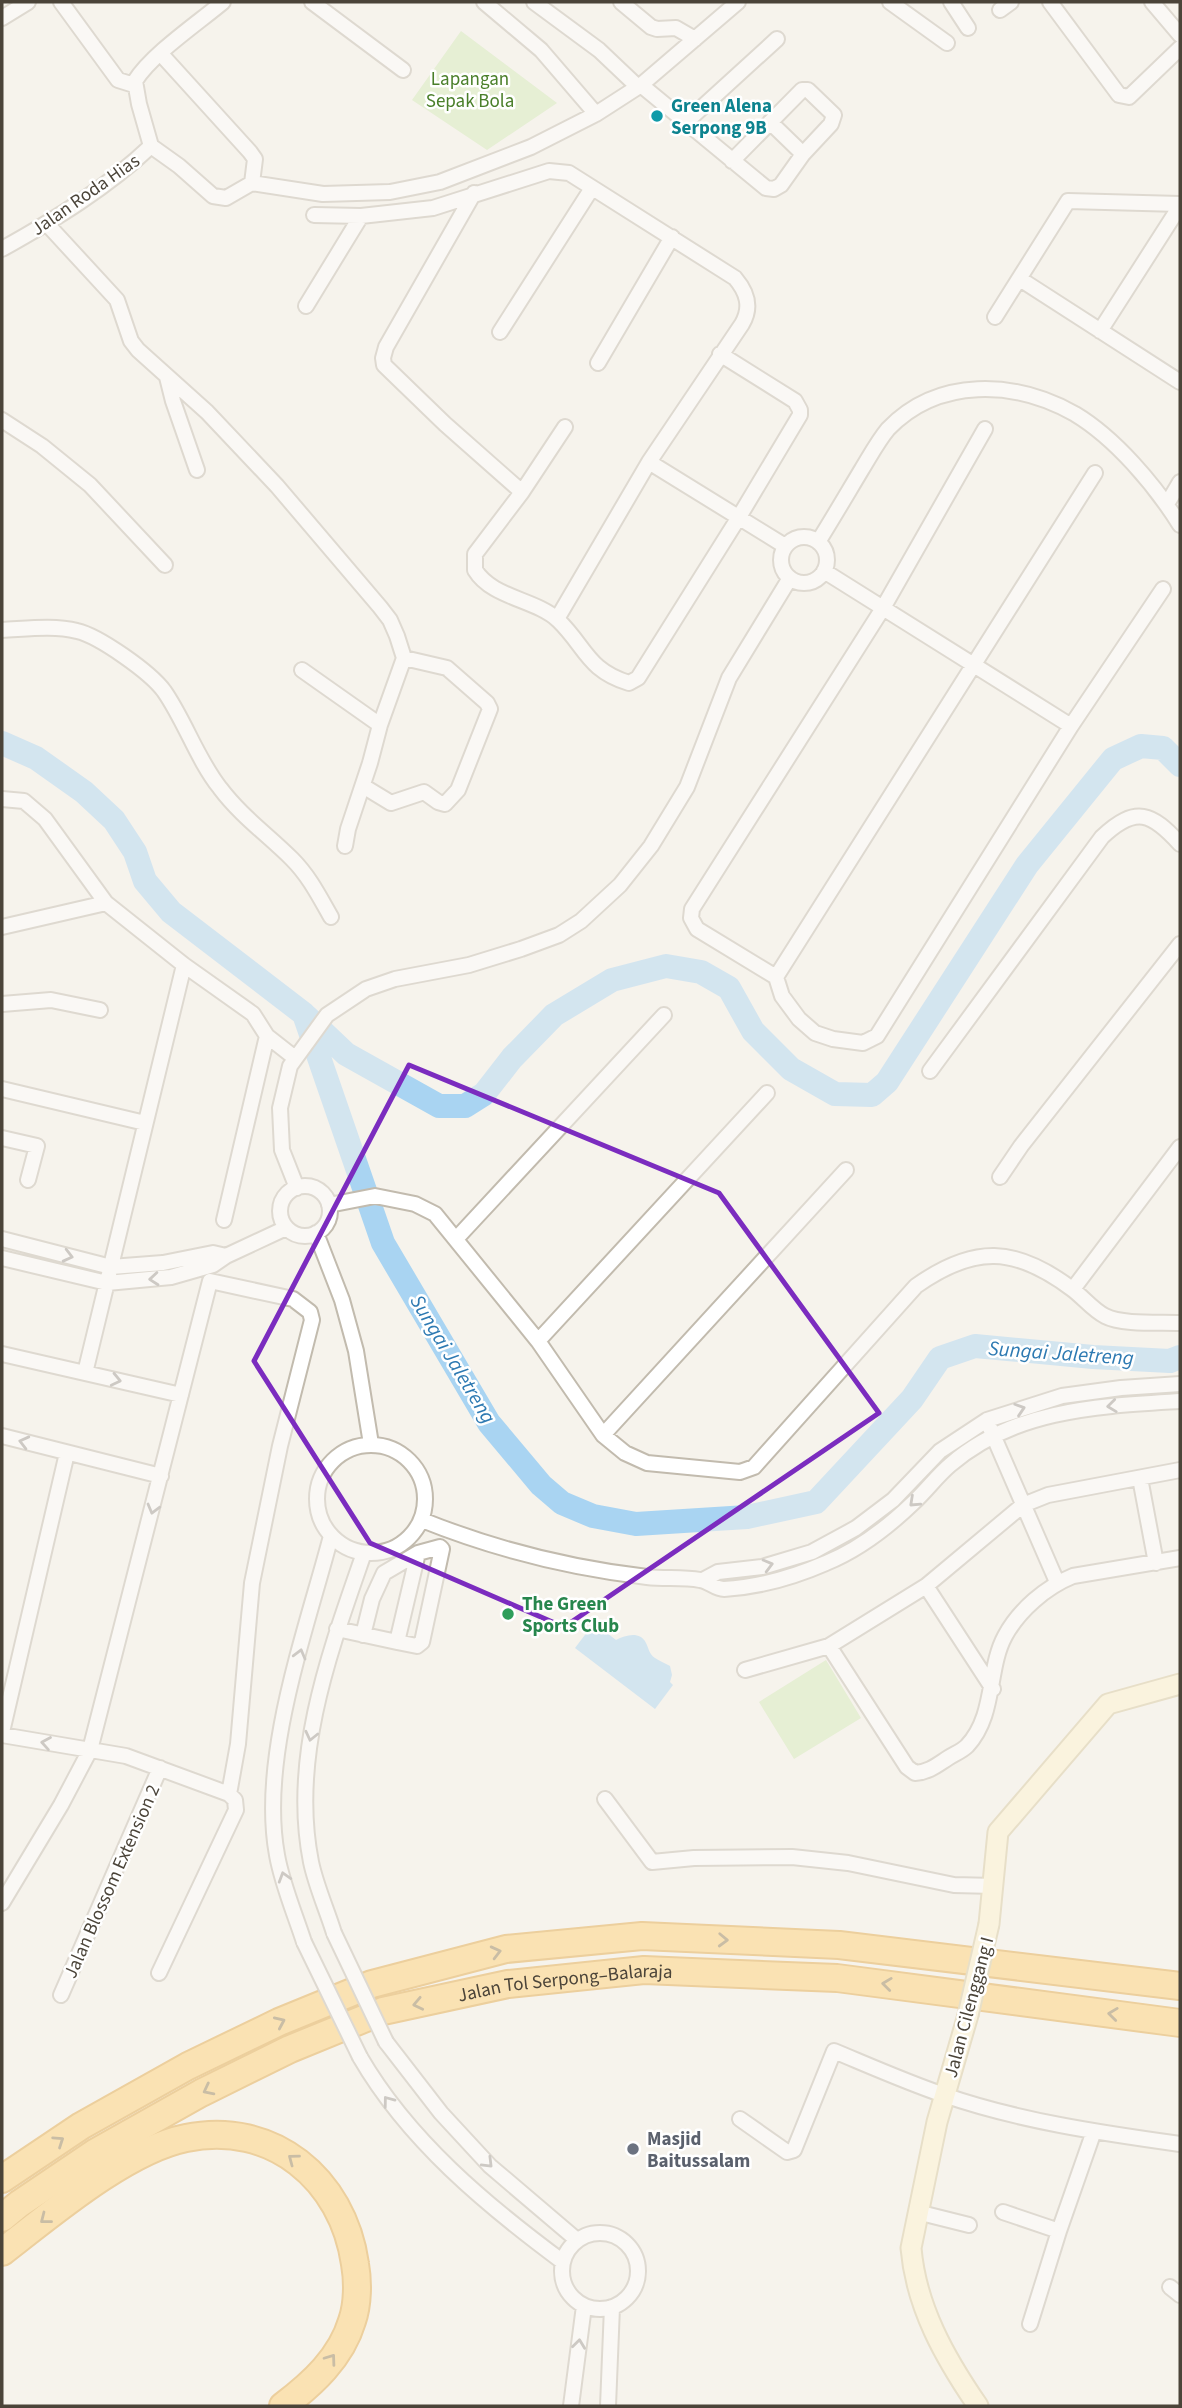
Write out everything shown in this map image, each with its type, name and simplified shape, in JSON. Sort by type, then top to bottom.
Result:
[{"type":"highway","name":"Jalan Tol Serpong–Balaraja","points":[[2,2179],[81,2126],[188,2066],[279,2022],[372,1984],[506,1949],[642,1936],[839,1945],[1180,1986]]},
{"type":"highway","name":"Jalan Tol Serpong–Balaraja","points":[[2,2218],[19,2203],[96,2152],[201,2093],[290,2049],[383,2011],[508,1984],[644,1970],[837,1978],[1180,2022]]},
{"type":"highway","points":[[2,2252],[61,2207],[156,2147],[186,2138],[222,2134],[254,2139],[287,2153],[317,2178],[339,2208],[352,2244],[357,2279],[353,2321],[336,2354],[311,2385],[283,2406]]},
{"type":"street","points":[[2,18],[28,2]]},
{"type":"street","points":[[61,2],[118,80],[134,85],[141,73],[223,2]]},
{"type":"street","points":[[312,2],[403,70]]},
{"type":"street","points":[[484,2],[541,50],[596,114]]},
{"type":"street","points":[[534,2],[599,50],[639,86],[732,161],[766,188],[774,189],[780,185],[803,154],[834,120],[833,113],[808,90],[802,90],[732,161]]},
{"type":"street","points":[[621,2],[651,27],[676,28],[695,39]]},
{"type":"street","points":[[151,146],[213,196],[226,198],[252,183],[323,194],[390,192],[440,183],[531,147],[596,114],[639,86],[738,2]]},
{"type":"street","points":[[890,2],[947,43]]},
{"type":"street","points":[[951,2],[968,28]]},
{"type":"street","points":[[1050,2],[1119,96],[1129,97],[1180,48]]},
{"type":"street","points":[[1152,2],[1180,35]]},
{"type":"street","points":[[685,123],[777,38]]},
{"type":"street","points":[[162,54],[255,159],[252,183]]},
{"type":"street","name":"Jalan Roda Hias","points":[[2,249],[47,223],[128,167],[151,146],[134,85]]},
{"type":"street","points":[[770,122],[803,154]]},
{"type":"street","points":[[314,215],[361,216],[433,208],[549,171],[569,173],[735,278],[746,293],[747,316],[649,462],[556,619]]},
{"type":"street","points":[[500,332],[592,188]]},
{"type":"street","points":[[474,193],[386,347],[384,365],[445,424],[522,492]]},
{"type":"street","points":[[995,317],[1068,201],[1180,205]]},
{"type":"street","points":[[1100,331],[1180,205]]},
{"type":"street","points":[[306,306],[361,216]]},
{"type":"street","points":[[47,223],[111,292],[121,309],[131,341],[208,412],[277,486],[390,620],[404,658],[380,725],[345,846]]},
{"type":"street","points":[[598,363],[672,237]]},
{"type":"street","points":[[1020,279],[1180,382]]},
{"type":"street","points":[[565,427],[522,492],[475,554],[475,570],[486,582],[556,619],[596,667],[612,678],[629,683],[638,678],[797,421],[800,410],[795,401],[720,354]]},
{"type":"street","points":[[167,377],[197,470]]},
{"type":"street","points":[[818,542],[888,430],[916,406],[959,389],[1006,390],[1042,400],[1075,414],[1114,443],[1167,504],[1180,525]]},
{"type":"street","points":[[2,420],[42,446],[90,485],[165,565]]},
{"type":"street","points":[[985,429],[883,608],[692,909],[691,918],[697,929],[776,977],[782,996],[799,1019],[815,1033],[833,1039],[863,1043],[877,1037],[1071,726],[1163,589]]},
{"type":"street","points":[[649,462],[785,546]]},
{"type":"street","points":[[776,977],[1095,473]]},
{"type":"street","points":[[1167,504],[1180,482]]},
{"type":"street","points":[[804,537],[818,542],[826,555],[824,570],[812,581],[797,582],[790,578],[782,567],[785,546],[804,537]]},
{"type":"street","points":[[824,570],[1071,726]]},
{"type":"street","points":[[297,1188],[282,1150],[280,1108],[290,1066],[327,1015],[366,989],[395,979],[469,965],[559,935],[581,921],[620,885],[651,846],[687,787],[729,678],[790,578]]},
{"type":"street","points":[[2,630],[37,628],[77,631],[116,651],[139,668],[163,689],[218,786],[242,814],[292,860],[313,884],[331,917]]},
{"type":"street","points":[[363,786],[391,803],[424,792],[445,804],[458,790],[490,709],[487,703],[447,668],[404,658]]},
{"type":"street","points":[[302,670],[380,725]]},
{"type":"street","points":[[2,799],[24,801],[45,820],[106,903],[184,965],[253,1014],[267,1036],[295,1058]]},
{"type":"street","points":[[930,1071],[1102,837],[1113,827],[1129,818],[1153,818],[1180,844]]},
{"type":"street","points":[[2,927],[106,903]]},
{"type":"street","points":[[1000,1177],[1021,1146],[1180,944]]},
{"type":"street","points":[[85,1373],[184,965]]},
{"type":"street","points":[[3,1008],[51,1000],[100,1010]]},
{"type":"street","points":[[456,1239],[664,1015]]},
{"type":"street","points":[[224,1220],[267,1036]]},
{"type":"street","points":[[2,1089],[145,1123]]},
{"type":"street","points":[[538,1340],[767,1093]]},
{"type":"street","points":[[2,1138],[37,1146],[29,1180]]},
{"type":"street","points":[[1073,1289],[1180,1147]]},
{"type":"street","points":[[603,1435],[846,1170]]},
{"type":"street","points":[[305,1186],[320,1192],[329,1205],[328,1221],[316,1233],[300,1236],[286,1228],[280,1213],[281,1205],[284,1198],[297,1188],[305,1186]]},
{"type":"street","points":[[329,1205],[375,1196],[415,1204],[435,1214],[538,1340],[603,1435],[625,1453],[647,1462],[748,1471],[916,1286],[940,1269],[968,1258],[997,1256],[1032,1263],[1073,1289],[1106,1317],[1180,1323]]},
{"type":"street","points":[[2,1258],[107,1283],[171,1278],[213,1265],[226,1256],[286,1228]]},
{"type":"street","points":[[316,1233],[342,1300],[356,1351],[371,1444]]},
{"type":"street","points":[[2,1240],[111,1267],[163,1264],[213,1253],[226,1256]]},
{"type":"street","points":[[2,1903],[90,1751],[210,1281],[293,1299],[310,1311],[312,1320],[280,1446],[252,1583],[238,1744],[229,1794]]},
{"type":"street","points":[[2,1354],[181,1395]]},
{"type":"street","points":[[702,1580],[718,1572],[762,1567],[812,1552],[845,1534],[893,1500],[940,1451],[987,1420],[1062,1396],[1180,1384]]},
{"type":"street","points":[[422,1520],[550,1561],[648,1577],[702,1580],[720,1589],[751,1586],[828,1562],[872,1536],[911,1505],[951,1464],[993,1435],[1021,1423],[1067,1412],[1180,1401]]},
{"type":"street","points":[[987,1420],[1057,1582]]},
{"type":"street","points":[[2,1436],[161,1476]]},
{"type":"street","points":[[371,1444],[388,1447],[404,1455],[417,1468],[424,1484],[426,1502],[422,1520],[412,1535],[398,1546],[382,1553],[364,1553],[346,1548],[331,1536],[321,1521],[317,1504],[318,1486],[326,1470],[338,1456],[353,1447],[371,1444]]},
{"type":"street","points":[[68,1453],[2,1734],[126,1756],[229,1794],[235,1800],[236,1810],[233,1817],[159,1973]]},
{"type":"street","points":[[745,1670],[829,1646],[926,1586],[1023,1505],[1048,1495],[1180,1470]]},
{"type":"street","points":[[1140,1478],[1156,1563]]},
{"type":"street","points":[[331,1536],[278,1743],[273,1796],[277,1856],[304,1942],[360,2057],[397,2113],[453,2172],[512,2225],[563,2262]]},
{"type":"street","points":[[337,1629],[363,1635],[417,1646],[422,1642],[442,1549],[437,1546],[418,1553],[384,1573],[375,1591],[363,1635]]},
{"type":"street","points":[[364,1553],[337,1629],[306,1757],[305,1811],[311,1863],[334,1933],[386,2042],[441,2113],[490,2166],[578,2240]]},
{"type":"street","points":[[397,1642],[418,1553]]},
{"type":"street","points":[[829,1646],[907,1767],[915,1773],[926,1772],[966,1748],[984,1717],[999,1649],[1006,1633],[1030,1605],[1057,1582],[1073,1576],[1180,1559]]},
{"type":"street","points":[[926,1586],[992,1689]]},
{"type":"street","name":"Jalan Cilenggang I","points":[[978,2406],[956,2374],[924,2311],[912,2265],[911,2248],[944,2095],[968,2015],[989,1924],[996,1835],[1108,1704],[1180,1684]]},
{"type":"street","name":"Jalan Blossom Extension 2","points":[[61,1995],[160,1768]]},
{"type":"street","points":[[604,1799],[652,1862],[792,1857],[848,1863],[954,1885],[994,1886]]},
{"type":"street","points":[[740,2119],[787,2152],[794,2150],[834,2051],[944,2095],[1028,2118],[1180,2144]]},
{"type":"street","points":[[1030,2324],[1094,2131]]},
{"type":"street","points":[[918,2212],[969,2225]]},
{"type":"street","points":[[1003,2212],[1059,2231]]},
{"type":"street","points":[[589,2234],[614,2234],[626,2242],[634,2253],[638,2266],[637,2279],[632,2291],[623,2301],[612,2307],[602,2309],[584,2306],[573,2298],[566,2287],[562,2275],[563,2262],[568,2250],[578,2240],[589,2234]]},
{"type":"street","points":[[571,2406],[584,2306]]},
{"type":"street","points":[[608,2406],[612,2307]]},
{"type":"highlighted area","points":[[409,1065],[719,1193],[879,1413],[564,1627],[370,1543],[254,1361]]},
{"type":"green space","name":"Lapangan Sepak Bola","points":[[461,31],[557,103],[487,150],[412,100]]},
{"type":"green space","points":[[826,1660],[861,1718],[794,1759],[759,1702]]},
{"type":"water","points":[[594,1623],[616,1640],[637,1635],[643,1639],[653,1656],[670,1666],[670,1682],[673,1685],[655,1709],[575,1648]]},
{"type":"waterway","name":"Sungai Jaletreng","points":[[2,743],[36,758],[84,792],[114,820],[135,852],[145,881],[171,912],[304,1014],[383,1243],[489,1423],[541,1485],[562,1503],[593,1516],[636,1524],[747,1517],[816,1502],[912,1399],[940,1358],[975,1346],[1093,1357],[1170,1361],[1180,1357]]},
{"type":"waterway","points":[[307,1017],[346,1054],[439,1106],[465,1106],[484,1094],[512,1058],[554,1015],[612,980],[666,966],[701,972],[729,988],[753,1031],[791,1069],[835,1094],[872,1095],[887,1082],[1027,865],[1113,759],[1141,746],[1163,748],[1180,765]]},
{"type":"place","name":"Green Alena Serpong 9B","points":[[657,116]]},
{"type":"place","name":"The Green Sports Club","points":[[508,1614]]},
{"type":"place","name":"Masjid Baitussalam","points":[[633,2149]]}]
